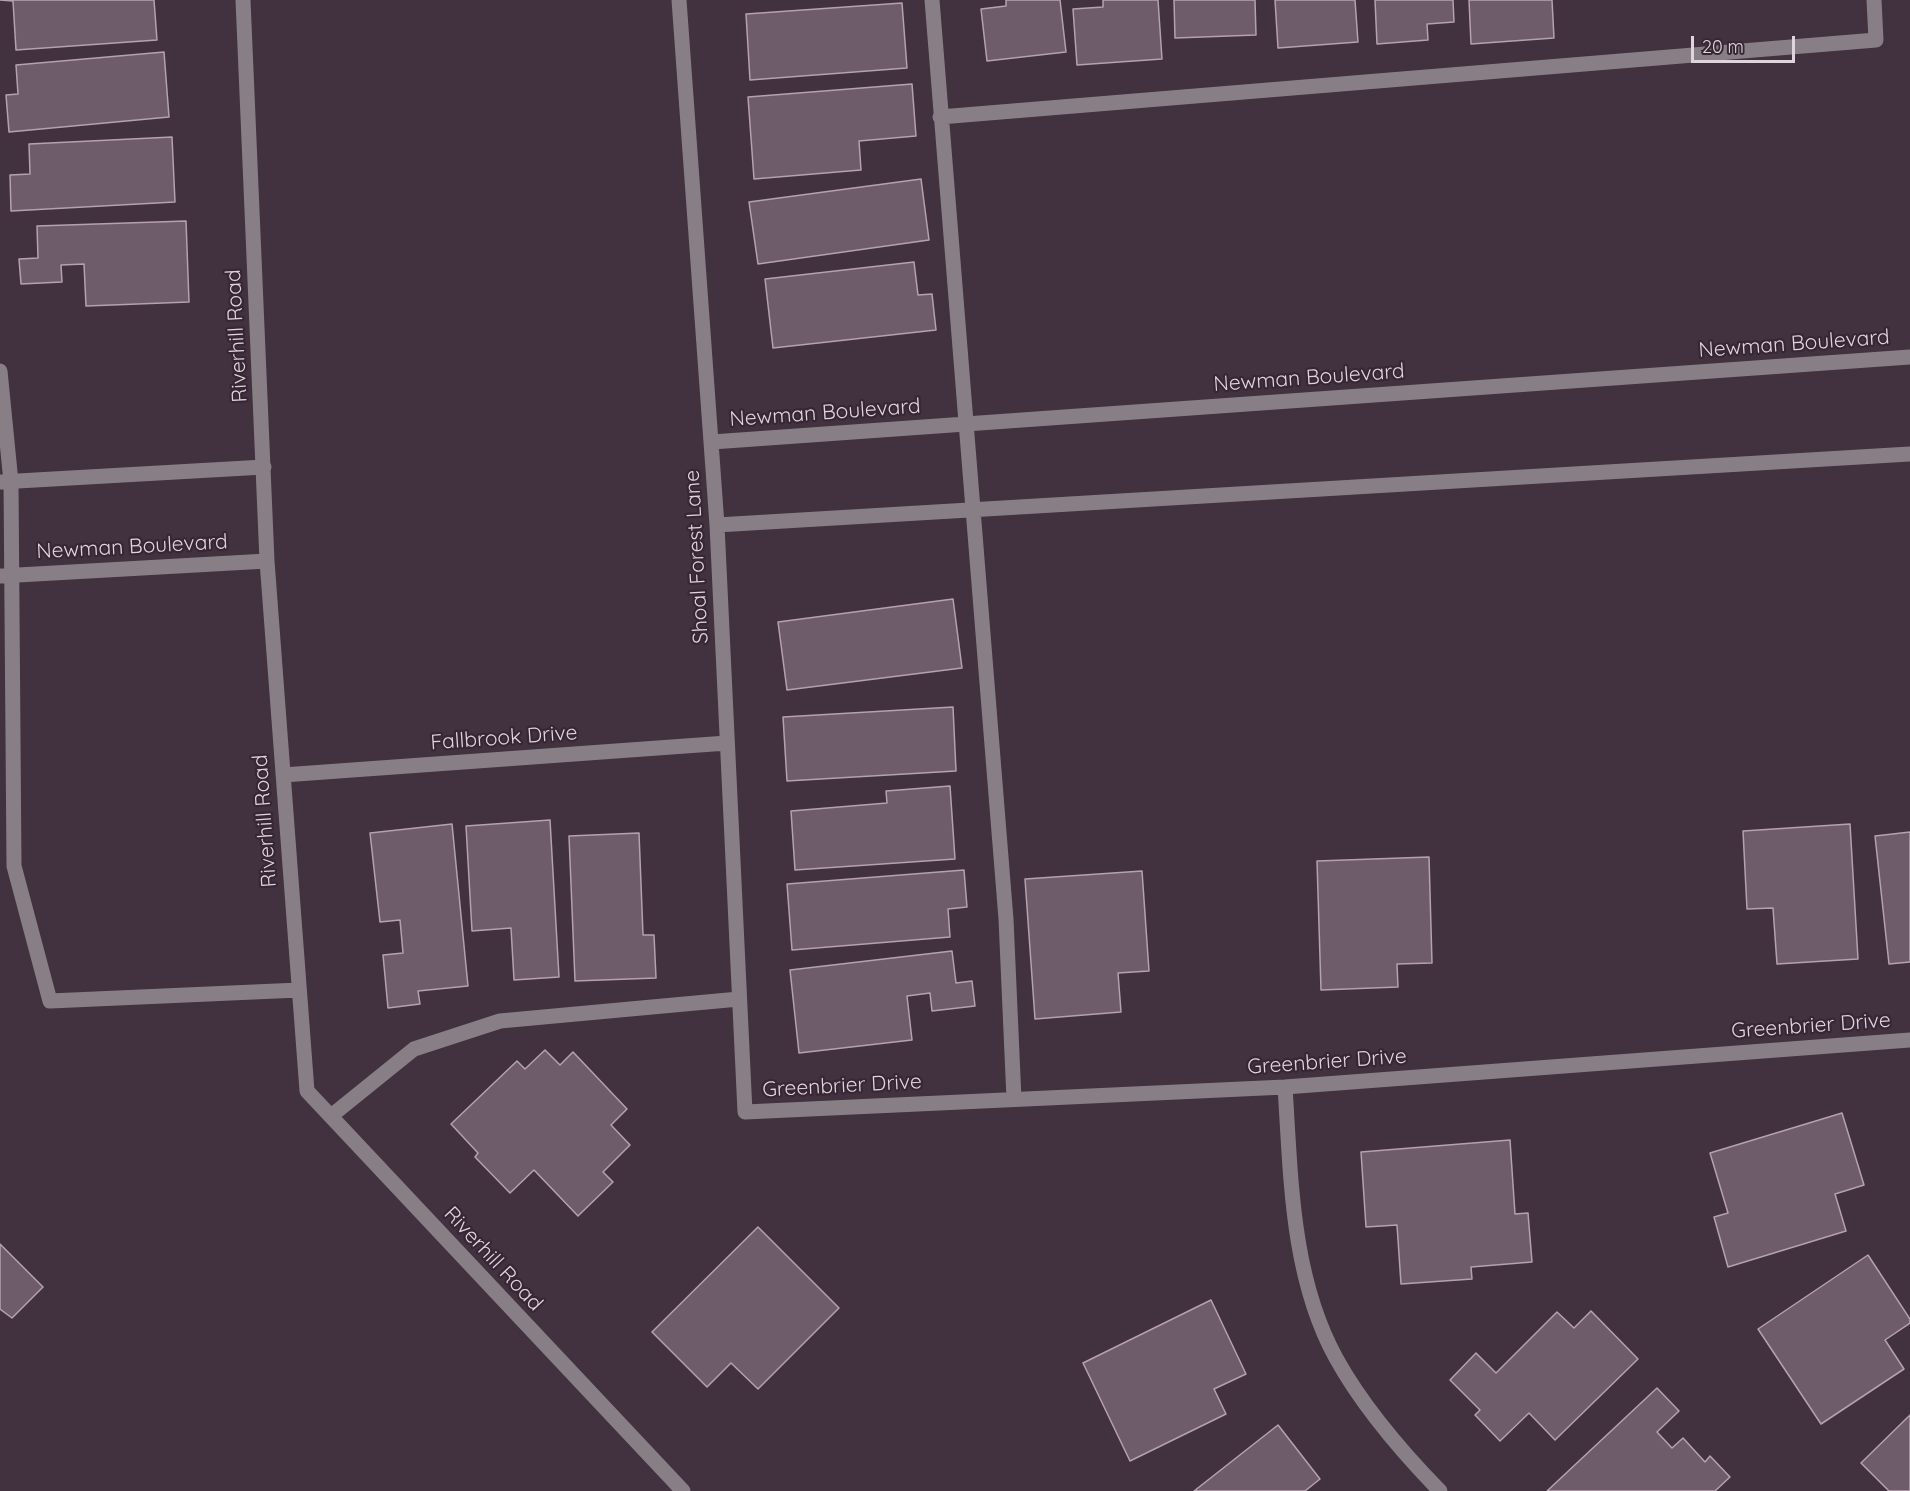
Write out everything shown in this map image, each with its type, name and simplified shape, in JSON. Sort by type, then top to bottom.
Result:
[{"type":"street","name":"Riverhill Road","points":[[243,0],[267,561],[307,1091],[682,1491]]},
{"type":"street","name":"Shoal Forest Lane","points":[[679,0],[717,525],[745,1112]]},
{"type":"street","points":[[932,0],[964,424],[1006,919],[1014,1099]]},
{"type":"street","points":[[940,117],[1876,40],[1874,0]]},
{"type":"street","name":"Newman Boulevard","points":[[712,442],[1910,357]]},
{"type":"street","points":[[0,371],[6,482],[5,575],[14,866],[50,1001],[299,990]]},
{"type":"street","points":[[717,525],[1910,454]]},
{"type":"street","points":[[6,482],[264,467]]},
{"type":"street","name":"Newman Boulevard","points":[[5,575],[267,561]]},
{"type":"street","name":"Fallbrook Drive","points":[[283,775],[727,743]]},
{"type":"street","points":[[331,1116],[414,1049],[500,1021],[740,999]]},
{"type":"street","name":"Greenbrier Drive","points":[[745,1112],[1285,1087],[1910,1040]]},
{"type":"street","points":[[1285,1087],[1298,1236],[1306,1276],[1323,1327],[1335,1357],[1372,1412],[1440,1491]]},
{"type":"building","points":[[0,0],[154,0],[157,40],[16,50],[13,1]]},
{"type":"building","points":[[1006,0],[1060,0],[1066,52],[987,61],[981,9],[1006,6]]},
{"type":"building","points":[[1103,0],[1158,0],[1162,59],[1077,65],[1073,9],[1103,7]]},
{"type":"building","points":[[1174,0],[1255,0],[1256,35],[1175,38]]},
{"type":"building","points":[[1275,0],[1355,0],[1358,42],[1278,48]]},
{"type":"building","points":[[1375,0],[1453,0],[1454,22],[1427,24],[1428,40],[1377,44]]},
{"type":"building","points":[[1469,0],[1552,0],[1554,38],[1471,44]]},
{"type":"building","points":[[902,3],[907,68],[750,80],[746,14]]},
{"type":"building","points":[[164,52],[169,117],[9,132],[6,95],[18,94],[16,65]]},
{"type":"building","points":[[912,84],[916,136],[859,141],[861,170],[754,179],[748,97]]},
{"type":"building","points":[[172,137],[175,202],[11,211],[10,175],[30,174],[29,144]]},
{"type":"building","points":[[921,179],[929,240],[758,264],[749,202]]},
{"type":"building","points":[[186,221],[189,302],[86,306],[84,264],[61,265],[62,282],[21,284],[19,259],[38,258],[37,226]]},
{"type":"building","points":[[914,262],[918,295],[932,294],[936,330],[773,348],[765,279]]},
{"type":"building","points":[[953,599],[962,668],[787,690],[778,622]]},
{"type":"building","points":[[953,707],[956,771],[787,781],[783,717]]},
{"type":"building","points":[[950,786],[955,859],[795,870],[791,811],[887,803],[886,791]]},
{"type":"building","points":[[550,820],[559,977],[514,980],[511,928],[472,931],[466,826]]},
{"type":"building","points":[[452,824],[468,986],[418,991],[420,1004],[388,1008],[383,955],[403,953],[400,920],[380,922],[370,833]]},
{"type":"building","points":[[1850,824],[1858,959],[1777,964],[1773,908],[1747,909],[1743,831]]},
{"type":"building","points":[[1910,832],[1910,962],[1889,964],[1875,836]]},
{"type":"building","points":[[639,833],[643,935],[654,935],[656,978],[575,981],[569,836]]},
{"type":"building","points":[[1429,857],[1432,963],[1397,964],[1398,987],[1321,990],[1317,861]]},
{"type":"building","points":[[964,870],[967,907],[948,909],[950,937],[792,950],[787,884]]},
{"type":"building","points":[[1142,871],[1149,971],[1118,973],[1121,1012],[1035,1019],[1025,879]]},
{"type":"building","points":[[952,951],[956,983],[972,981],[975,1006],[932,1011],[930,993],[907,996],[912,1040],[799,1053],[790,970]]},
{"type":"building","points":[[545,1050],[560,1065],[573,1052],[627,1109],[611,1125],[630,1145],[603,1172],[613,1182],[578,1216],[534,1170],[510,1193],[475,1157],[478,1153],[451,1124],[517,1061],[525,1069]]},
{"type":"building","points":[[1842,1113],[1864,1185],[1835,1194],[1846,1231],[1728,1267],[1714,1217],[1728,1213],[1710,1153]]},
{"type":"building","points":[[1510,1140],[1515,1214],[1528,1213],[1532,1262],[1471,1267],[1472,1279],[1401,1284],[1397,1225],[1366,1227],[1361,1152]]},
{"type":"building","points":[[758,1227],[839,1308],[758,1389],[731,1363],[707,1387],[652,1332]]},
{"type":"building","points":[[0,1244],[43,1287],[12,1318],[0,1309]]},
{"type":"building","points":[[1868,1255],[1910,1319],[1910,1323],[1885,1340],[1904,1369],[1821,1424],[1758,1329]]},
{"type":"building","points":[[1211,1300],[1246,1374],[1214,1389],[1226,1414],[1130,1461],[1083,1363]]},
{"type":"building","points":[[1591,1311],[1638,1359],[1555,1440],[1529,1413],[1500,1441],[1475,1415],[1480,1410],[1450,1380],[1476,1353],[1496,1373],[1557,1312],[1574,1328]]},
{"type":"building","points":[[1657,1388],[1679,1411],[1657,1432],[1672,1448],[1683,1438],[1705,1462],[1710,1456],[1730,1477],[1715,1491],[1547,1491]]},
{"type":"building","points":[[1910,1415],[1910,1491],[1889,1491],[1861,1463]]},
{"type":"building","points":[[1278,1425],[1320,1479],[1305,1491],[1194,1491]]}]
